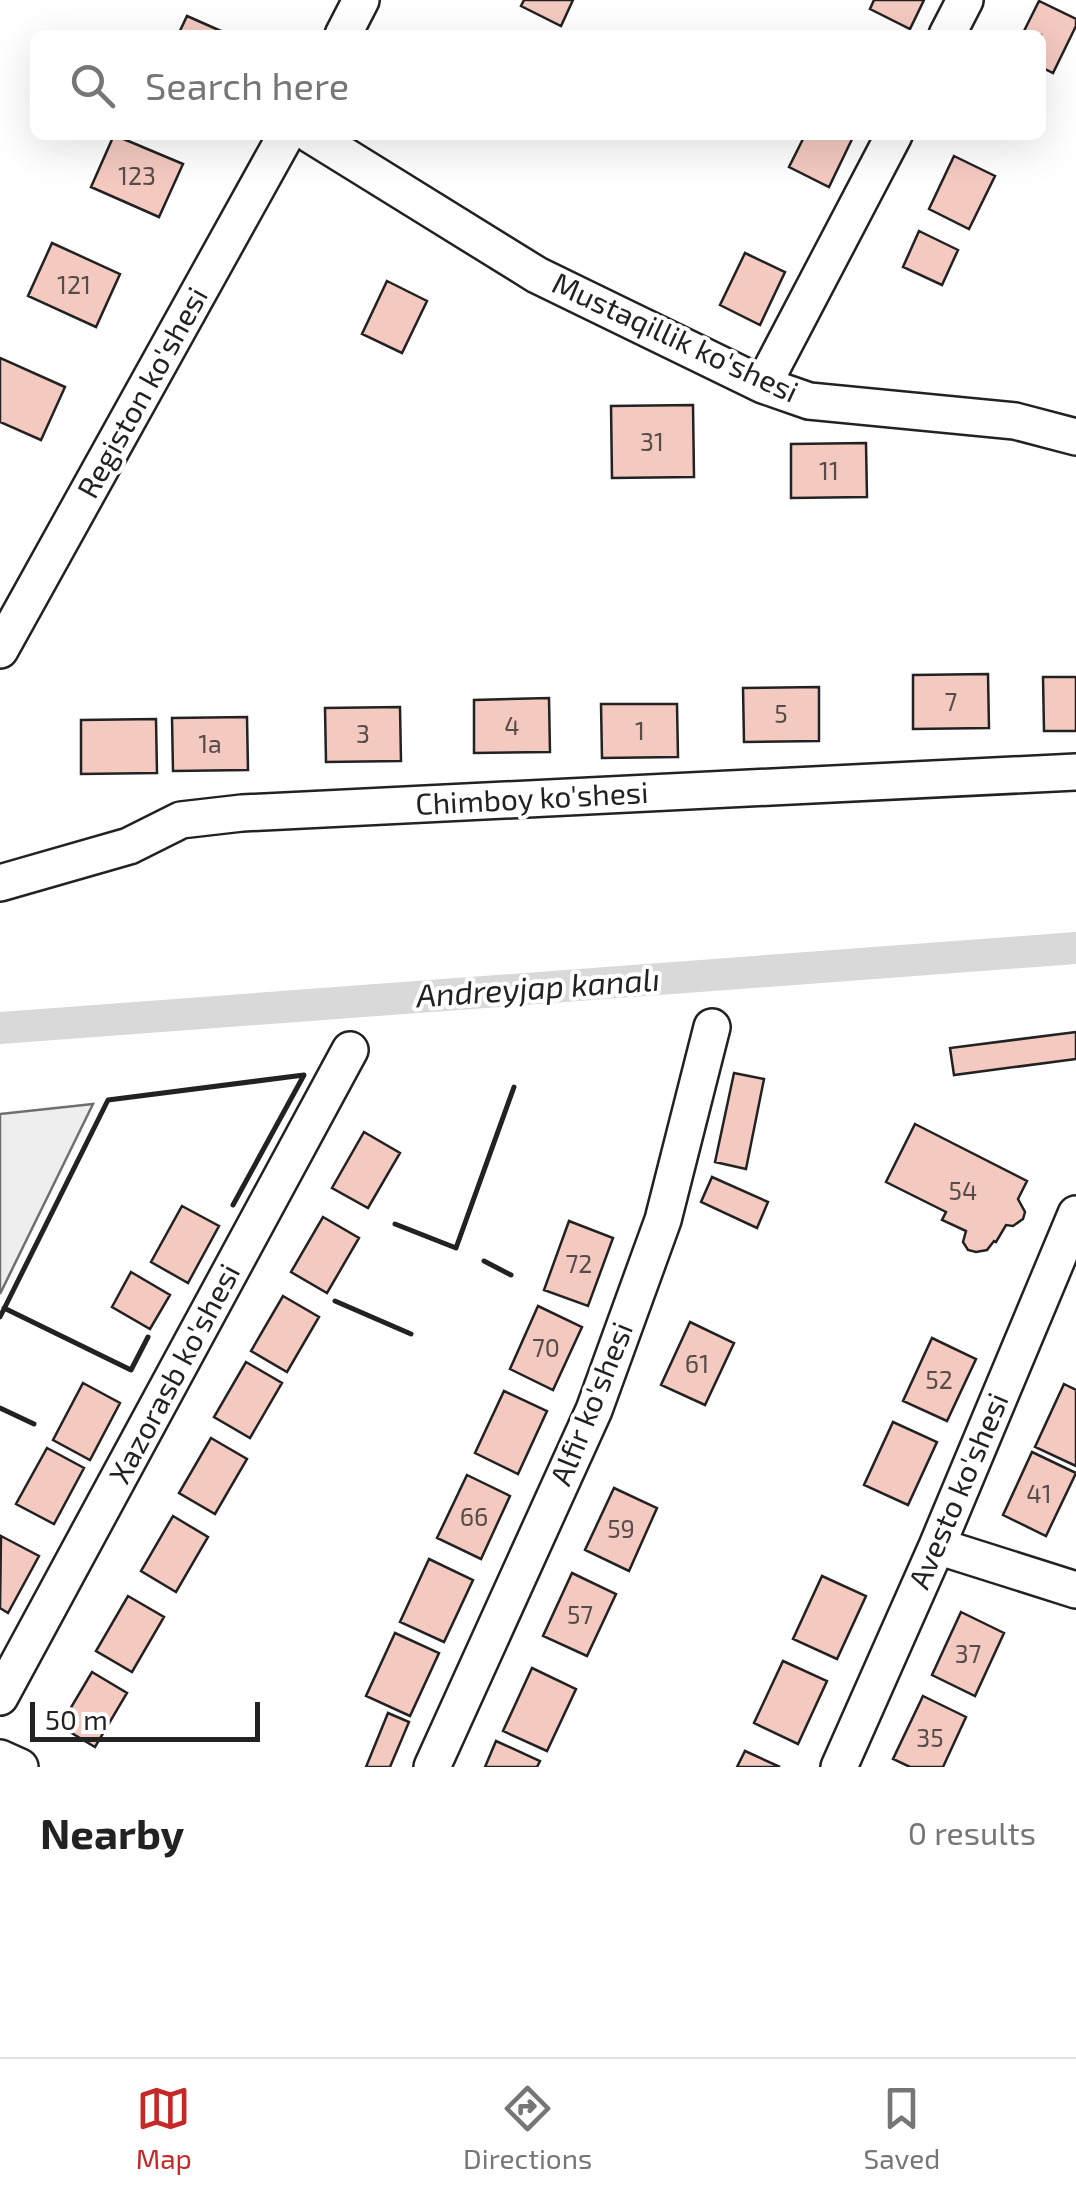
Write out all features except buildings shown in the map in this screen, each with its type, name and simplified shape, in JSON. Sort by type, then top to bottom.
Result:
[{"type":"street","points":[[346,30],[361,0]]},
{"type":"street","points":[[949,30],[965,0]]},
{"type":"street","name":"Registon ko'shesi","points":[[0,650],[283,140]]},
{"type":"street","name":"Mustaqillik ko'shesi","points":[[319,140],[538,275],[763,385],[808,400],[1015,421],[1076,437]]},
{"type":"street","points":[[763,385],[891,140]]},
{"type":"street","name":"Chimboy ko'shesi","points":[[0,883],[129,846],[181,820],[242,813],[1076,772]]},
{"type":"street","name":"Alfir ko'shesi","points":[[432,1767],[594,1410],[664,1220],[712,1028]]},
{"type":"street","name":"Xazorasb ko'shesi","points":[[0,1697],[350,1050]]},
{"type":"street","name":"Avesto ko'shesi","points":[[839,1767],[937,1546],[1076,1214]]},
{"type":"street","points":[[937,1546],[1076,1590]]},
{"type":"street","points":[[0,1758],[20,1767]]},
{"type":"shaded area","points":[[93,1104],[0,1294],[0,1114]]},
{"type":"waterway","name":"Andreyjap kanalı","points":[[0,1028],[1076,948]]},
{"type":"wall","points":[[0,1317],[108,1100],[304,1075],[233,1205]]},
{"type":"wall","points":[[395,1224],[456,1248],[514,1087]]},
{"type":"wall","points":[[484,1261],[511,1275]]},
{"type":"wall","points":[[335,1301],[411,1334]]},
{"type":"wall","points":[[4,1308],[131,1370],[148,1337]]},
{"type":"wall","points":[[0,1408],[34,1424]]}]
